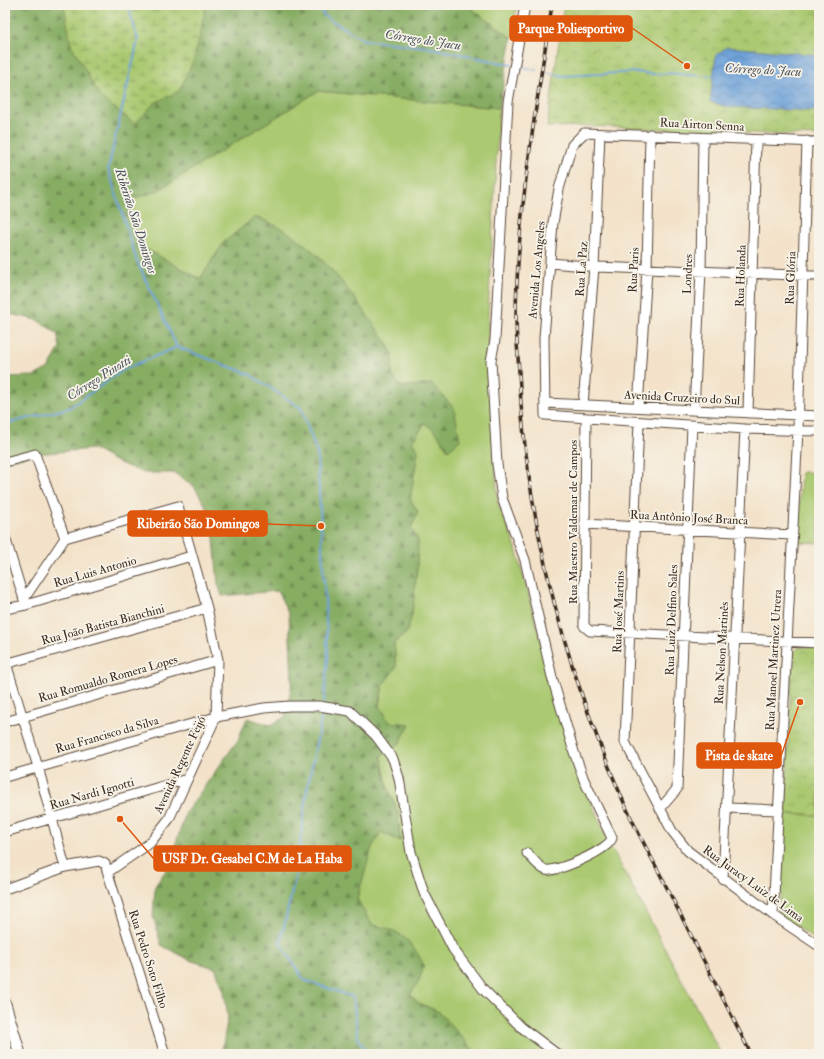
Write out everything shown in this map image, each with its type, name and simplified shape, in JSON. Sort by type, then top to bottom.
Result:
[{"type":"main road","points":[[5,1004],[20,1054]]},
{"type":"street","points":[[525,5],[508,102],[495,340],[492,361],[497,464],[502,498],[525,560],[552,677],[574,752],[584,780],[612,838],[611,842],[604,848],[564,867],[546,870],[527,853]]},
{"type":"street","name":"Rua Airton Senna","points":[[584,133],[650,134],[703,138],[819,142]]},
{"type":"street","name":"Avenida Los Angeles","points":[[584,133],[572,145],[559,189],[553,223],[544,338],[545,415],[586,418]]},
{"type":"street","name":"Rua La Paz","points":[[583,405],[594,267],[600,134]]},
{"type":"street","name":"Rua Paris","points":[[638,408],[646,269],[650,134]]},
{"type":"street","name":"Londres","points":[[694,410],[701,271],[703,138]]},
{"type":"street","name":"Rua Holanda","points":[[748,413],[756,140]]},
{"type":"street","name":"Rua Glória","points":[[798,430],[807,141]]},
{"type":"street","points":[[550,263],[594,267],[753,272],[819,276]]},
{"type":"street","name":"Avenida Cruzeiro do Sul","points":[[545,403],[819,416]]},
{"type":"street","points":[[586,418],[745,429],[819,431]]},
{"type":"street","name":"Rua Maestro Valdemar de Campos","points":[[586,418],[584,626],[590,632],[630,634]]},
{"type":"street","name":"Rua José Martins","points":[[640,422],[626,742],[652,796]]},
{"type":"street","name":"Rua Luiz Delfino Sales","points":[[660,809],[677,789],[692,425]]},
{"type":"street","name":"Rua Nelson Martinês","points":[[723,879],[745,429]]},
{"type":"street","name":"Rua Manoel Martinez Utrera","points":[[773,915],[798,430]]},
{"type":"street","points":[[5,462],[35,454],[65,538],[25,602]]},
{"type":"street","name":"Avenida Regente Feijó","points":[[65,538],[178,506],[207,608],[218,660],[216,717],[169,819],[150,843],[108,872]]},
{"type":"street","name":"Rua Antônio José Branca","points":[[584,524],[792,535]]},
{"type":"street","points":[[5,537],[25,602]]},
{"type":"street","name":"Rua Luis Antonio","points":[[5,609],[25,602],[191,556]]},
{"type":"street","name":"Rua João Batista Bianchini","points":[[5,663],[207,608]]},
{"type":"street","points":[[630,634],[819,643]]},
{"type":"street","name":"Rua Romualdo Romera Lopes","points":[[5,722],[218,660]]},
{"type":"street","points":[[5,663],[24,717],[65,866]]},
{"type":"street","name":"Rua Francisco da Silva","points":[[5,777],[216,717],[264,708],[323,706],[337,708],[355,714],[376,736],[393,759],[399,778],[411,852],[424,893],[453,949],[489,994],[521,1027],[557,1054]]},
{"type":"street","name":"Rua Nardi Ignotti","points":[[5,832],[187,779]]},
{"type":"street","name":"Rua Juracy Luiz de Lima","points":[[652,796],[672,831],[688,851],[723,879],[819,946]]},
{"type":"street","points":[[727,808],[779,810]]},
{"type":"street","points":[[5,889],[65,866],[99,861],[105,864],[108,872]]},
{"type":"street","name":"Rua Pedro Soto Filho","points":[[108,872],[165,1054]]},
{"type":"green space","points":[[5,5],[466,5],[512,38],[499,108],[318,91],[157,191],[129,200],[132,220],[144,248],[200,279],[224,242],[255,217],[277,226],[296,238],[313,252],[344,285],[385,340],[393,355],[392,375],[401,387],[432,384],[454,408],[460,440],[448,450],[437,433],[425,423],[412,442],[418,451],[410,499],[418,512],[411,528],[418,540],[417,570],[412,615],[407,632],[394,643],[396,667],[384,683],[379,704],[389,722],[410,724],[399,744],[381,756],[387,786],[398,812],[400,841],[381,832],[372,847],[357,899],[372,925],[398,933],[415,949],[424,966],[419,981],[410,995],[419,1003],[439,1012],[477,1054],[221,1054],[228,1017],[224,991],[215,968],[192,961],[161,945],[153,916],[155,886],[168,867],[186,812],[238,740],[247,718],[271,725],[285,717],[292,683],[289,614],[277,591],[222,596],[218,584],[212,517],[194,486],[174,473],[144,473],[117,462],[93,449],[35,454],[5,462],[5,377],[34,376],[49,368],[60,347],[57,333],[37,320],[5,313]]},
{"type":"green space","points":[[64,5],[206,5],[195,57],[179,91],[154,103],[135,124],[100,97],[71,44]]},
{"type":"green space","points":[[466,5],[517,5],[512,38]]},
{"type":"green space","points":[[564,5],[819,5],[819,136],[589,126],[547,127]]},
{"type":"green space","points":[[318,91],[499,108],[488,317],[488,362],[498,504],[515,545],[573,761],[608,841],[721,1054],[477,1054],[435,1011],[419,1003],[410,995],[419,981],[380,927],[372,925],[357,899],[372,846],[381,831],[400,841],[398,812],[387,786],[381,756],[399,744],[409,724],[389,722],[379,704],[384,683],[396,667],[394,643],[407,632],[411,528],[418,512],[410,499],[418,451],[412,442],[425,423],[437,433],[448,450],[413,385],[401,387],[392,375],[393,355],[385,340],[318,255],[214,257],[200,279],[144,248],[132,220],[129,200],[157,191]]},
{"type":"green space","points":[[801,473],[819,473],[819,543],[797,542]]},
{"type":"green space","points":[[798,647],[819,648],[819,815],[785,814],[792,659],[794,652]]},
{"type":"green space","points":[[785,814],[819,815],[819,942],[779,915]]},
{"type":"water","points":[[727,47],[819,55],[819,111],[728,107],[710,102],[716,55]]},
{"type":"waterway","name":"Ribeirão São Domingos","points":[[128,5],[138,40],[108,169],[137,261],[177,347],[249,374],[301,408],[317,453],[328,656],[324,703]]},
{"type":"waterway","name":"Córrego do Jacu","points":[[319,5],[324,16],[364,40],[426,47],[512,65]]},
{"type":"waterway","name":"Córrego do Jacu","points":[[517,66],[537,70]]},
{"type":"waterway","name":"Córrego do Jacu","points":[[546,72],[562,76],[636,72],[701,76]]},
{"type":"waterway","name":"Córrego do Jacu","points":[[706,76],[714,76]]},
{"type":"waterway","name":"Córrego Pinotti","points":[[5,424],[69,408],[125,369],[177,347]]},
{"type":"waterway","name":"Ribeirão São Domingos","points":[[323,710],[307,790],[296,874],[280,943],[304,980],[353,997],[358,1038],[368,1054]]},
{"type":"railway","points":[[552,5],[528,160],[520,238],[516,317],[523,427],[539,536],[565,643],[601,747],[632,819],[751,1054]]},
{"type":"place","name":"Parque Poliesportivo","points":[[687,66]]},
{"type":"place","name":"Ribeirão São Domingos","points":[[321,526]]},
{"type":"place","name":"Pista de skate","points":[[800,702]]},
{"type":"place","name":"USF Dr. Gesabel C.M de La Haba","points":[[120,819]]}]
